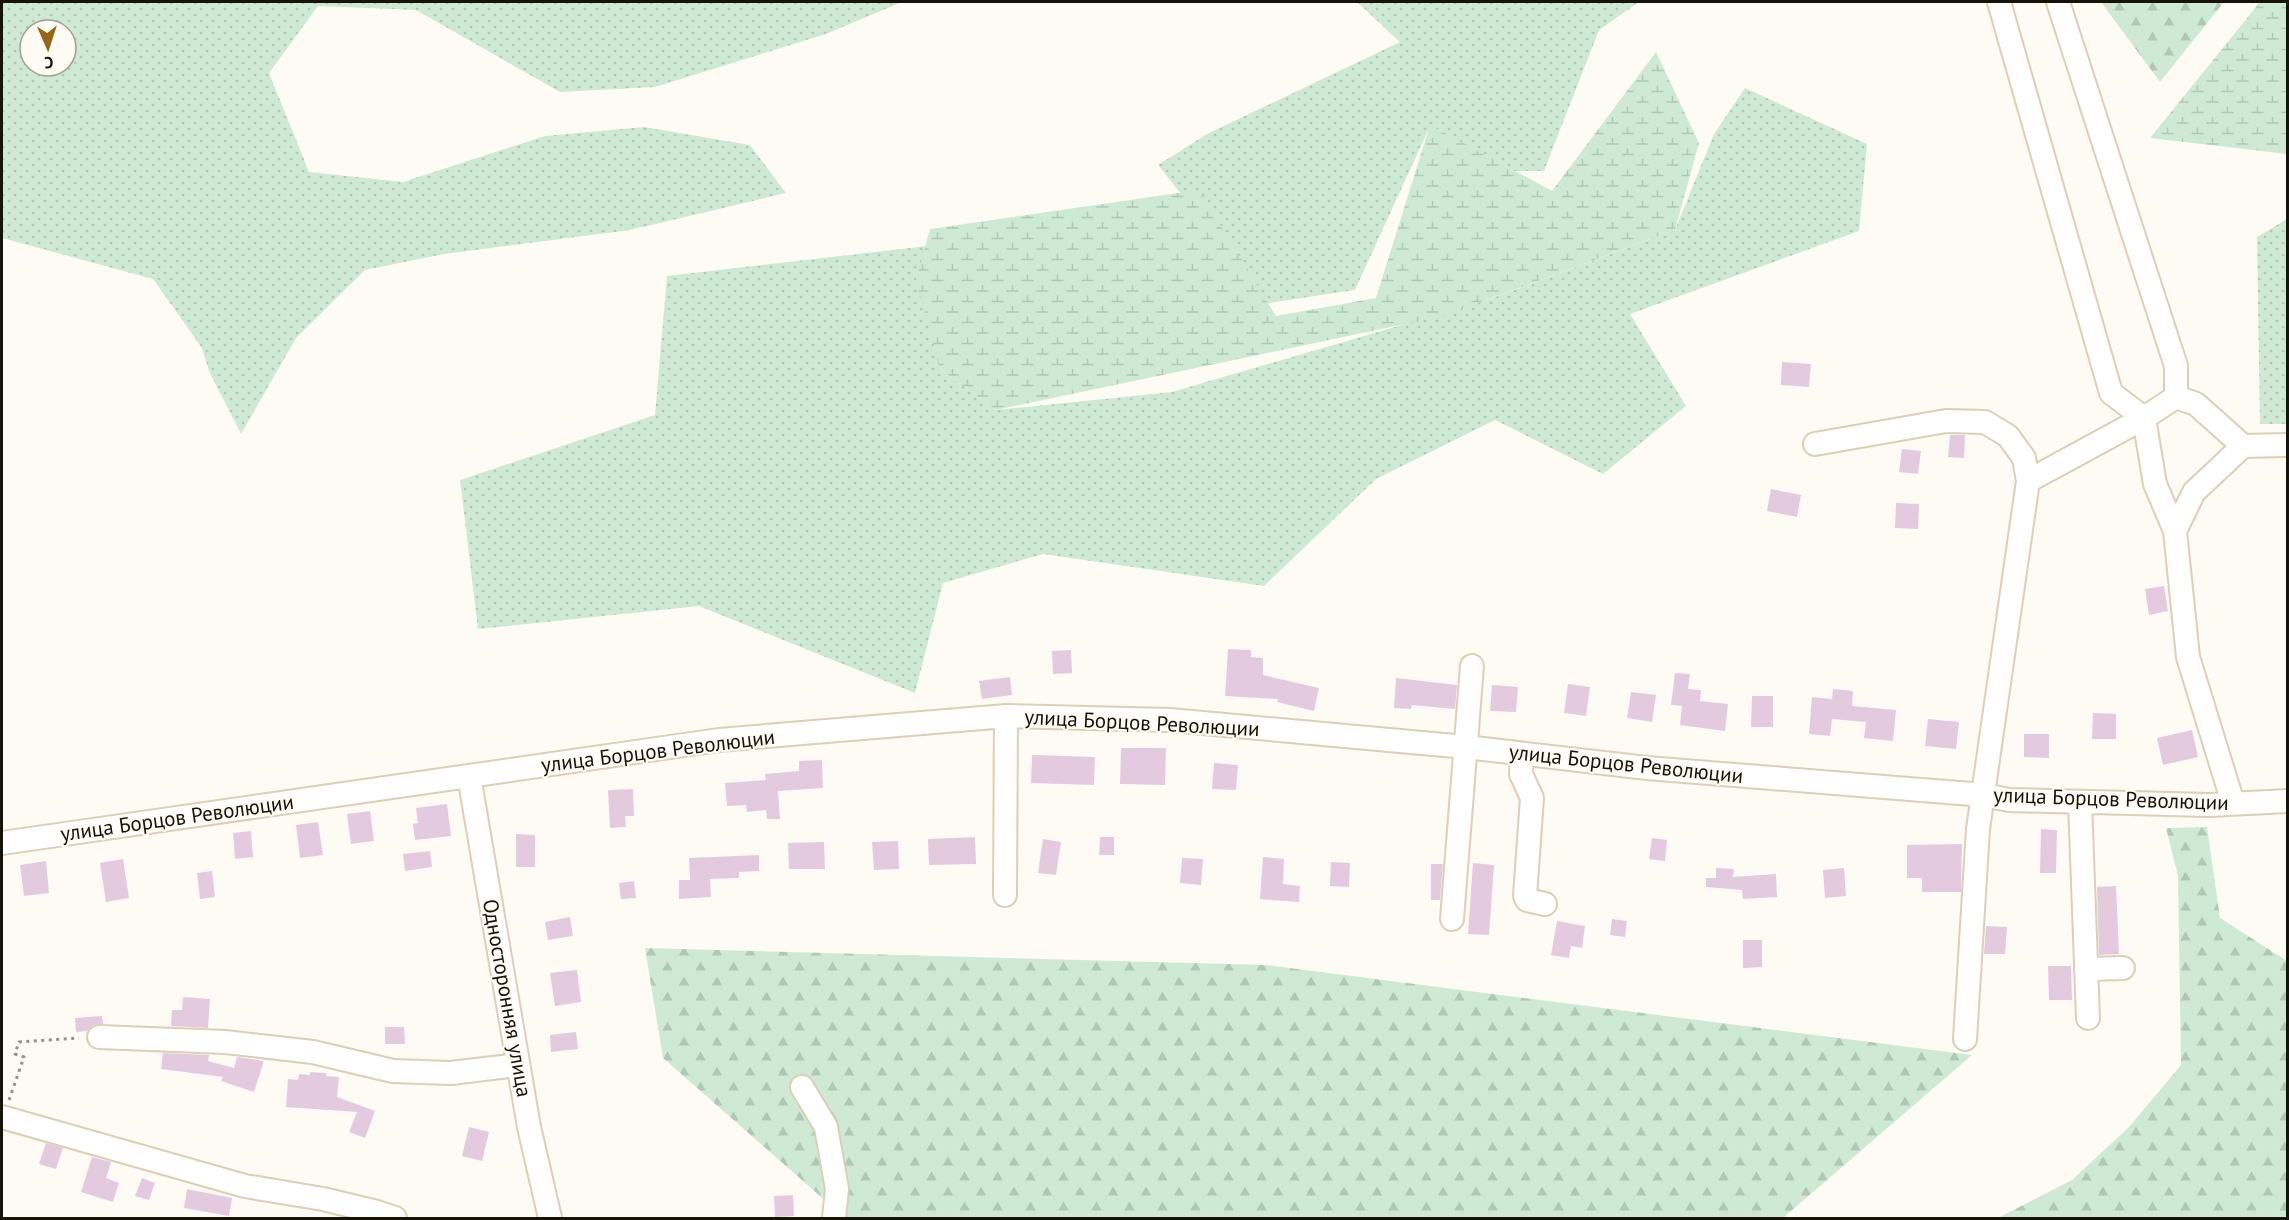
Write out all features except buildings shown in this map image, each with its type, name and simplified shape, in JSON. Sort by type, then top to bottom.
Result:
[{"type":"street","points":[[2000,2],[2111,393],[2144,418],[2155,484],[2175,531],[2188,657],[2233,803]]},
{"type":"street","points":[[2058,2],[2176,366],[2176,397]]},
{"type":"street","points":[[2028,481],[2144,418],[2176,397]]},
{"type":"street","points":[[2176,397],[2196,404],[2243,446]]},
{"type":"street","points":[[1815,444],[1946,421],[1984,423],[2008,436],[2024,458],[2028,481],[1978,829],[1965,1039]]},
{"type":"street","points":[[2175,531],[2194,492],[2243,446],[2288,445]]},
{"type":"street","points":[[1452,919],[1472,666]]},
{"type":"street","points":[[1005,895],[1006,716]]},
{"type":"street","name":"улица Борцов Революции","points":[[2,843],[719,740],[1006,716],[1170,720],[1466,747],[1659,769],[1984,795],[2009,800],[2233,803],[2288,801]]},
{"type":"street","points":[[1522,754],[1521,774],[1532,798],[1525,897],[1527,900],[1545,904]]},
{"type":"street","name":"Односторонняя улица","points":[[470,776],[529,1127],[550,1218]]},
{"type":"street","points":[[2080,802],[2088,1018]]},
{"type":"street","points":[[2086,969],[2123,968]]},
{"type":"street","points":[[99,1037],[225,1042],[313,1052],[393,1071],[452,1072],[518,1065]]},
{"type":"street","points":[[802,1087],[826,1127],[837,1189],[834,1218]]},
{"type":"street","points":[[2,1118],[245,1186],[323,1199],[394,1218]]},
{"type":"path","points":[[2,1118],[24,1057],[15,1054],[19,1042],[99,1037]]},
{"type":"green space","points":[[2,2],[902,2],[826,34],[655,87],[560,92],[416,10],[318,6],[269,73],[309,172],[403,182],[545,136],[644,127],[750,145],[786,193],[630,230],[444,254],[365,270],[296,338],[241,434],[209,371],[202,348],[153,279],[2,238]]},
{"type":"green space","points":[[1357,2],[1639,2],[1599,30],[1544,171],[1515,171],[1430,126],[1355,290],[1268,303],[1158,165],[1207,134],[1400,42]]},
{"type":"green space","points":[[2101,2],[2224,2],[2160,82]]},
{"type":"green space","points":[[2260,2],[2287,2],[2287,154],[2150,138]]},
{"type":"green space","points":[[1656,52],[1699,143],[1675,230],[1443,316],[996,410],[940,369],[916,280],[930,229],[1199,190],[1276,316],[1376,298],[1430,125],[1552,191]]},
{"type":"green space","points":[[1745,88],[1867,144],[1859,231],[1630,314],[1686,406],[1603,474],[1495,420],[1376,479],[1264,586],[1043,554],[943,583],[915,693],[699,606],[478,629],[460,480],[655,415],[667,276],[962,242],[940,369],[996,410],[1172,392],[1487,300],[1675,230],[1714,134]]},
{"type":"green space","points":[[2287,219],[2287,424],[2260,424],[2257,237]]},
{"type":"green space","points":[[2207,827],[2220,918],[2287,961],[2287,1218],[1998,1218],[2072,1180],[2129,1127],[2181,1065],[2178,876],[2166,828]]},
{"type":"green space","points":[[645,948],[1266,965],[1972,1055],[1783,1218],[845,1218],[663,1058]]}]
